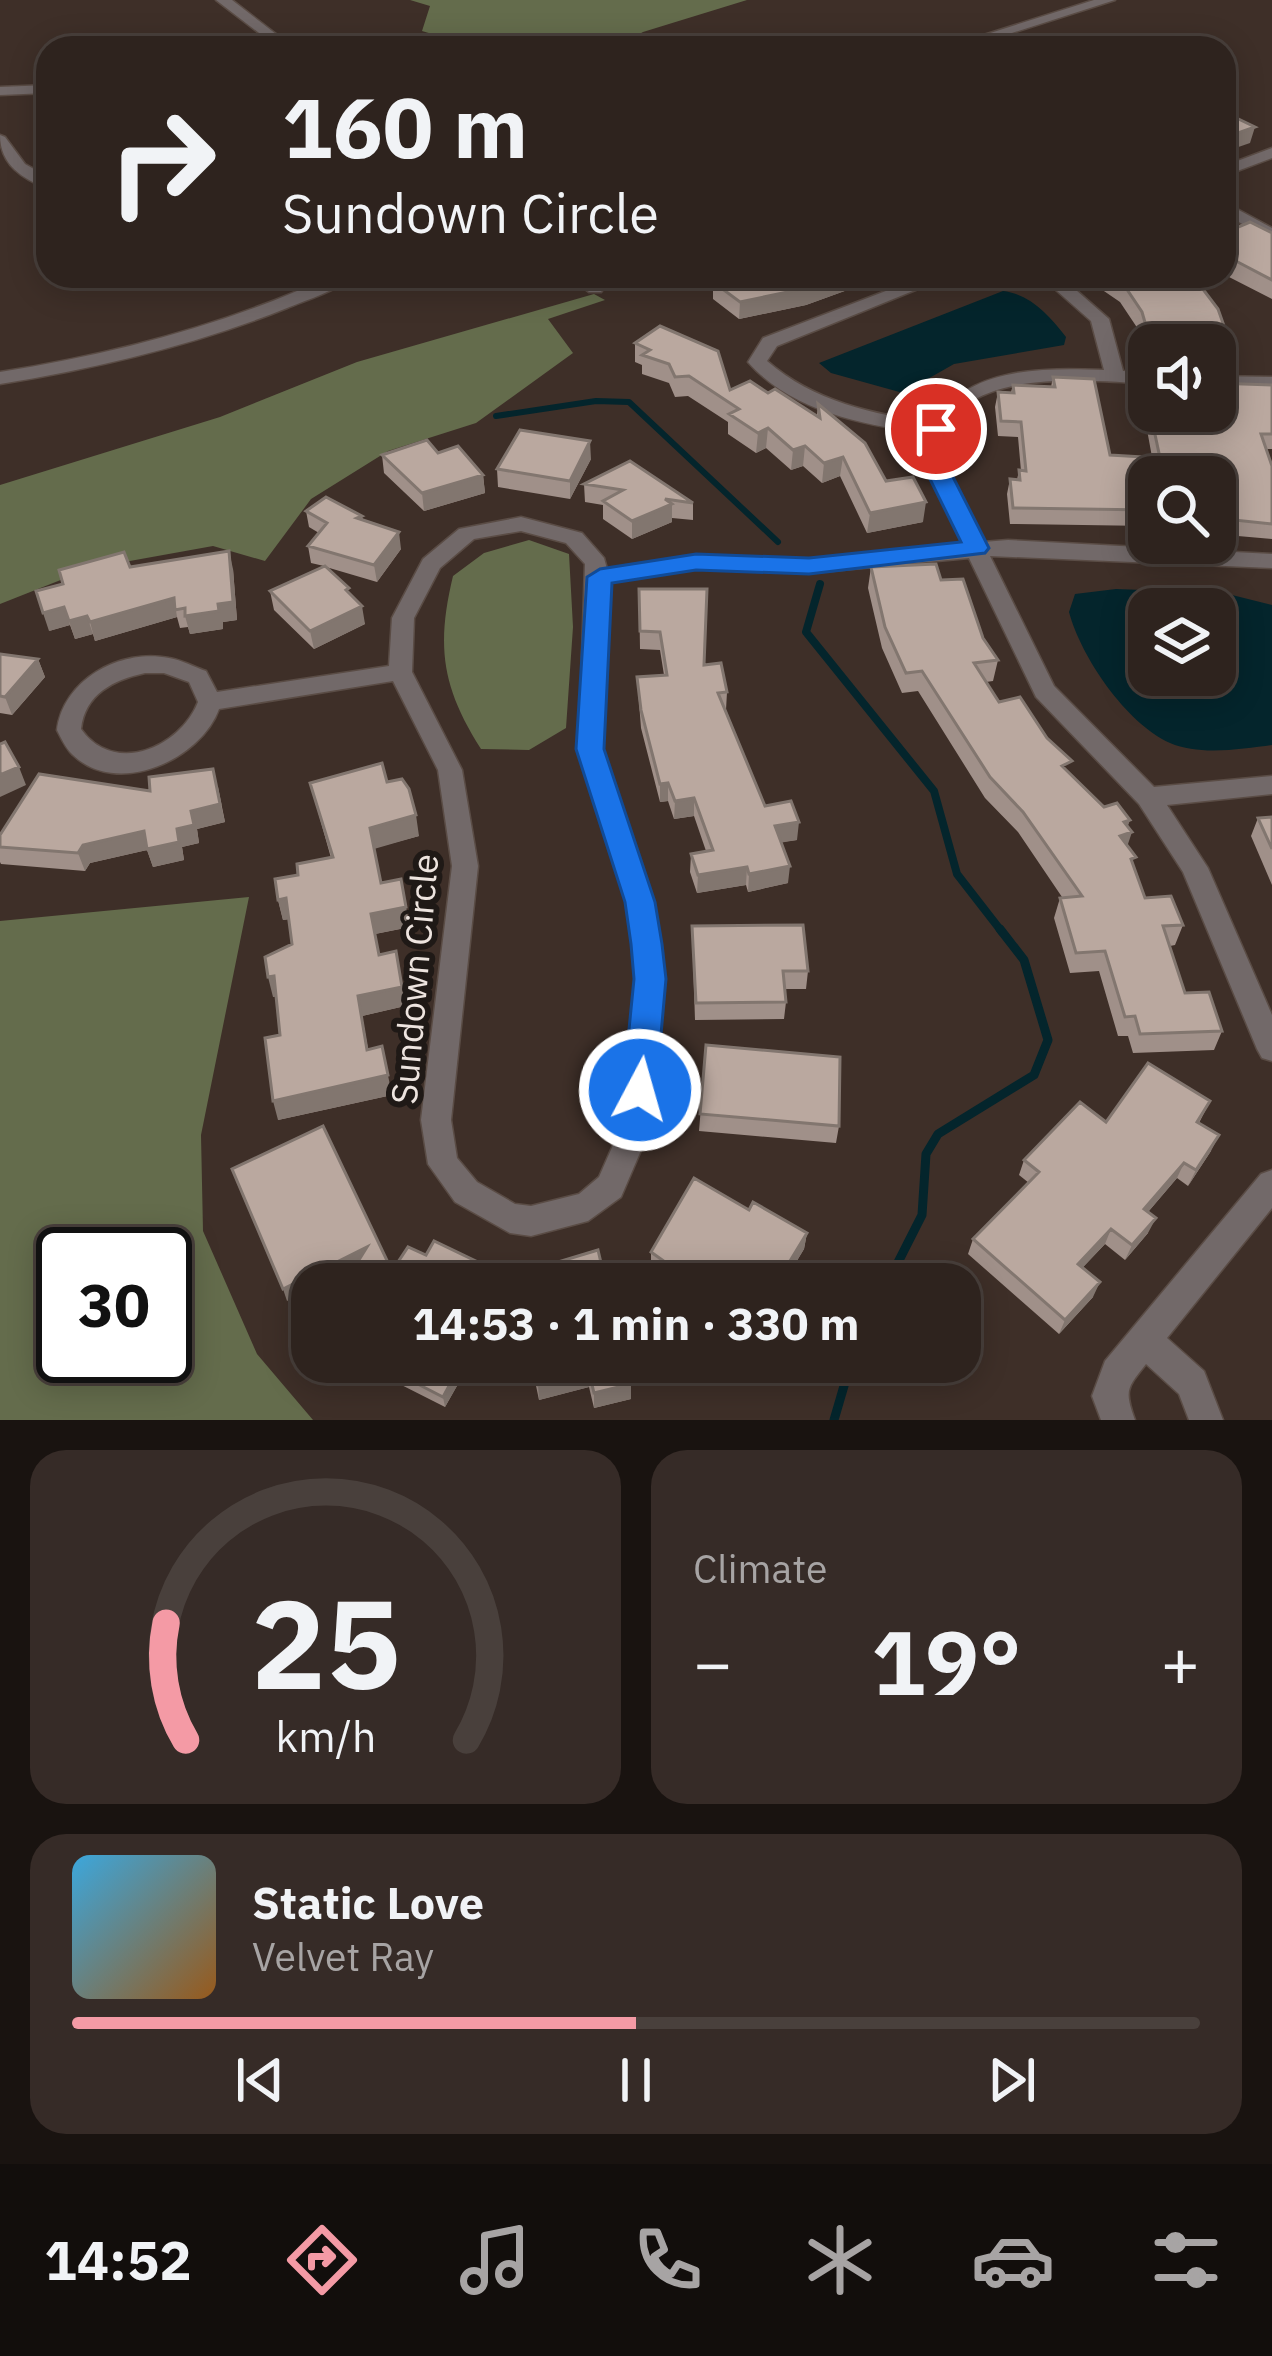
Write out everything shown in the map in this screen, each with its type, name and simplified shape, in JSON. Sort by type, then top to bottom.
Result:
[{"type":"street","points":[[224,0],[270,36]]},
{"type":"street","points":[[990,36],[1108,0]]},
{"type":"street","points":[[0,110],[5,91],[36,90]]},
{"type":"street","points":[[0,140],[20,167],[36,177]]},
{"type":"street","points":[[1236,166],[1272,153]]},
{"type":"street","points":[[1236,214],[1272,235]]},
{"type":"street","points":[[0,378],[135,349],[317,288]]},
{"type":"street","points":[[742,341],[770,342],[910,288]]},
{"type":"street","points":[[1063,288],[1100,319],[1114,376]]},
{"type":"street","points":[[770,342],[757,362],[773,380],[824,404],[936,429]]},
{"type":"street","points":[[1128,377],[1048,374],[997,382],[956,405],[936,429],[936,467],[1044,692],[1148,797],[1195,868],[1272,1049]]},
{"type":"street","points":[[1236,382],[1272,383]]},
{"type":"street","points":[[210,702],[400,671],[408,602],[431,564],[466,534],[504,524],[562,532],[585,546],[600,577],[696,562],[809,566],[976,548],[1266,563]]},
{"type":"street","name":"Sundown Circle","points":[[400,671],[450,770],[465,866],[436,1120],[443,1164],[466,1192],[510,1218],[531,1221],[562,1215],[589,1206],[610,1186],[636,1127],[650,979],[640,902],[590,749],[600,577]]},
{"type":"street","points":[[166,664],[184,669],[207,689],[210,702],[208,715],[190,739],[154,758],[95,757],[81,749],[68,730],[74,704],[83,692],[124,668],[166,664]]},
{"type":"street","points":[[1148,797],[1272,785]]},
{"type":"street","points":[[1118,1420],[1111,1385],[1272,1184]]},
{"type":"street","points":[[1146,1341],[1192,1383],[1206,1420]]},
{"type":"green space","points":[[410,0],[747,0],[636,36],[439,36],[422,31],[430,6]]},
{"type":"green space","points":[[594,294],[605,300],[548,319],[573,353],[476,423],[388,451],[311,499],[265,561],[213,546],[91,568],[0,604],[0,485],[220,417],[357,362]]},
{"type":"green space","points":[[529,540],[569,554],[573,627],[566,728],[529,750],[481,749],[458,706],[446,666],[445,624],[453,576],[484,553]]},
{"type":"green space","points":[[249,897],[201,1135],[203,1231],[257,1354],[313,1420],[0,1420],[0,921]]},
{"type":"water","points":[[1003,291],[1039,307],[1066,337],[1064,345],[954,364],[903,393],[831,373],[819,363]]},
{"type":"water","points":[[1128,589],[1128,696],[1236,696],[1236,596],[1272,605],[1272,745],[1194,749],[1154,733],[1108,687],[1084,649],[1069,612],[1075,594]]},
{"type":"building","points":[[1236,118],[1255,127],[1236,134]]},
{"type":"building","points":[[1250,222],[1272,233],[1272,280],[1236,261],[1236,228]]},
{"type":"building","points":[[721,288],[807,288],[740,302]]},
{"type":"building","points":[[1126,288],[1202,288],[1223,324],[1145,324]]},
{"type":"building","points":[[660,326],[718,351],[730,390],[750,381],[768,393],[775,389],[820,418],[818,404],[865,443],[886,481],[913,477],[926,502],[870,513],[843,457],[824,463],[805,446],[793,450],[768,428],[758,433],[729,414],[739,409],[689,376],[675,377],[669,364],[642,355],[650,350],[635,343]]},
{"type":"building","points":[[1053,377],[1094,379],[1110,455],[1128,456],[1128,510],[1013,508],[1010,479],[1020,480],[1019,470],[1026,471],[1021,422],[1001,421],[998,392],[1014,393],[1013,385],[1055,387]]},
{"type":"building","points":[[1236,384],[1272,385],[1272,434],[1261,434],[1272,466],[1272,524],[1236,520],[1236,456],[1160,456],[1154,432],[1236,432]]},
{"type":"building","points":[[520,430],[590,441],[570,481],[497,469]]},
{"type":"building","points":[[427,440],[438,453],[458,446],[483,475],[422,493],[382,455]]},
{"type":"building","points":[[630,461],[693,503],[665,499],[672,504],[632,521],[603,501],[623,490],[584,484]]},
{"type":"building","points":[[326,497],[362,516],[357,518],[399,532],[374,565],[308,546],[327,523],[306,511]]},
{"type":"building","points":[[229,551],[233,602],[218,604],[219,611],[185,616],[185,608],[175,610],[174,598],[90,622],[87,616],[69,621],[64,607],[43,613],[36,591],[63,584],[59,570],[124,552],[130,567]]},
{"type":"building","points":[[936,564],[941,580],[963,579],[983,638],[998,660],[974,663],[999,702],[1020,697],[1047,738],[1072,761],[1062,766],[1104,807],[1117,803],[1130,820],[1124,822],[1132,832],[1120,836],[1136,857],[1131,859],[1145,898],[1171,896],[1183,925],[1163,926],[1185,993],[1209,992],[1222,1031],[1140,1034],[1135,1016],[1125,1017],[1105,951],[1076,953],[1060,898],[1082,896],[1023,812],[990,777],[922,671],[906,673],[885,627],[871,567]]},
{"type":"building","points":[[325,566],[362,606],[310,631],[270,591]]},
{"type":"building","points":[[639,589],[707,589],[704,665],[721,663],[727,692],[718,693],[765,806],[791,801],[799,822],[775,826],[790,866],[749,874],[747,867],[698,875],[691,854],[713,850],[694,798],[675,801],[668,783],[660,784],[641,710],[637,677],[667,675],[660,632],[640,631]]},
{"type":"building","points":[[0,654],[38,659],[5,697],[0,696]]},
{"type":"building","points":[[5,742],[19,767],[0,775],[0,744]]},
{"type":"building","points":[[382,763],[387,782],[402,779],[409,789],[416,815],[370,828],[381,883],[401,879],[406,907],[371,914],[379,955],[396,951],[402,987],[358,996],[367,1050],[382,1046],[388,1075],[273,1101],[265,1038],[280,1035],[274,976],[268,977],[265,957],[292,944],[286,898],[278,900],[275,879],[298,875],[297,864],[333,857],[310,783]]},
{"type":"building","points":[[213,769],[220,804],[191,811],[194,825],[177,829],[179,842],[147,849],[144,831],[83,845],[78,853],[0,847],[0,835],[39,774],[150,791],[149,777]]},
{"type":"building","points":[[1272,817],[1272,849],[1258,818]]},
{"type":"building","points":[[803,925],[808,971],[783,971],[786,1002],[696,1003],[692,926]]},
{"type":"building","points":[[706,1045],[840,1057],[839,1126],[700,1114]]},
{"type":"building","points":[[1148,1063],[1210,1101],[1197,1122],[1219,1135],[1196,1170],[1184,1163],[1144,1209],[1156,1218],[1132,1245],[1111,1229],[1078,1264],[1100,1282],[1065,1320],[973,1239],[1039,1172],[1024,1160],[1080,1102],[1106,1122]]},
{"type":"building","points":[[323,1126],[388,1263],[357,1263],[367,1247],[335,1263],[291,1263],[291,1285],[283,1289],[232,1169]]},
{"type":"building","points":[[694,1178],[749,1210],[753,1202],[807,1233],[789,1263],[666,1263],[651,1252]]},
{"type":"building","points":[[434,1241],[480,1263],[397,1263],[408,1247],[426,1255]]},
{"type":"building","points":[[598,1250],[601,1263],[555,1263]]},
{"type":"building","points":[[416,1383],[451,1383],[443,1397]]},
{"type":"building","points":[[592,1383],[631,1383],[631,1384],[594,1393]]},
{"type":"waterway","points":[[496,416],[596,401],[629,402],[778,542]]},
{"type":"waterway","points":[[820,584],[806,632],[934,791],[957,874],[1002,932]]},
{"type":"waterway","points":[[898,1263],[922,1215],[926,1154],[938,1134],[1034,1075],[1048,1040],[1024,960],[1000,929]]},
{"type":"waterway","points":[[834,1420],[845,1383]]},
{"type":"route","points":[[640,1090],[650,979],[647,944],[640,902],[590,749],[590,682],[600,577],[696,562],[809,566],[976,548],[936,467],[936,429]]}]
